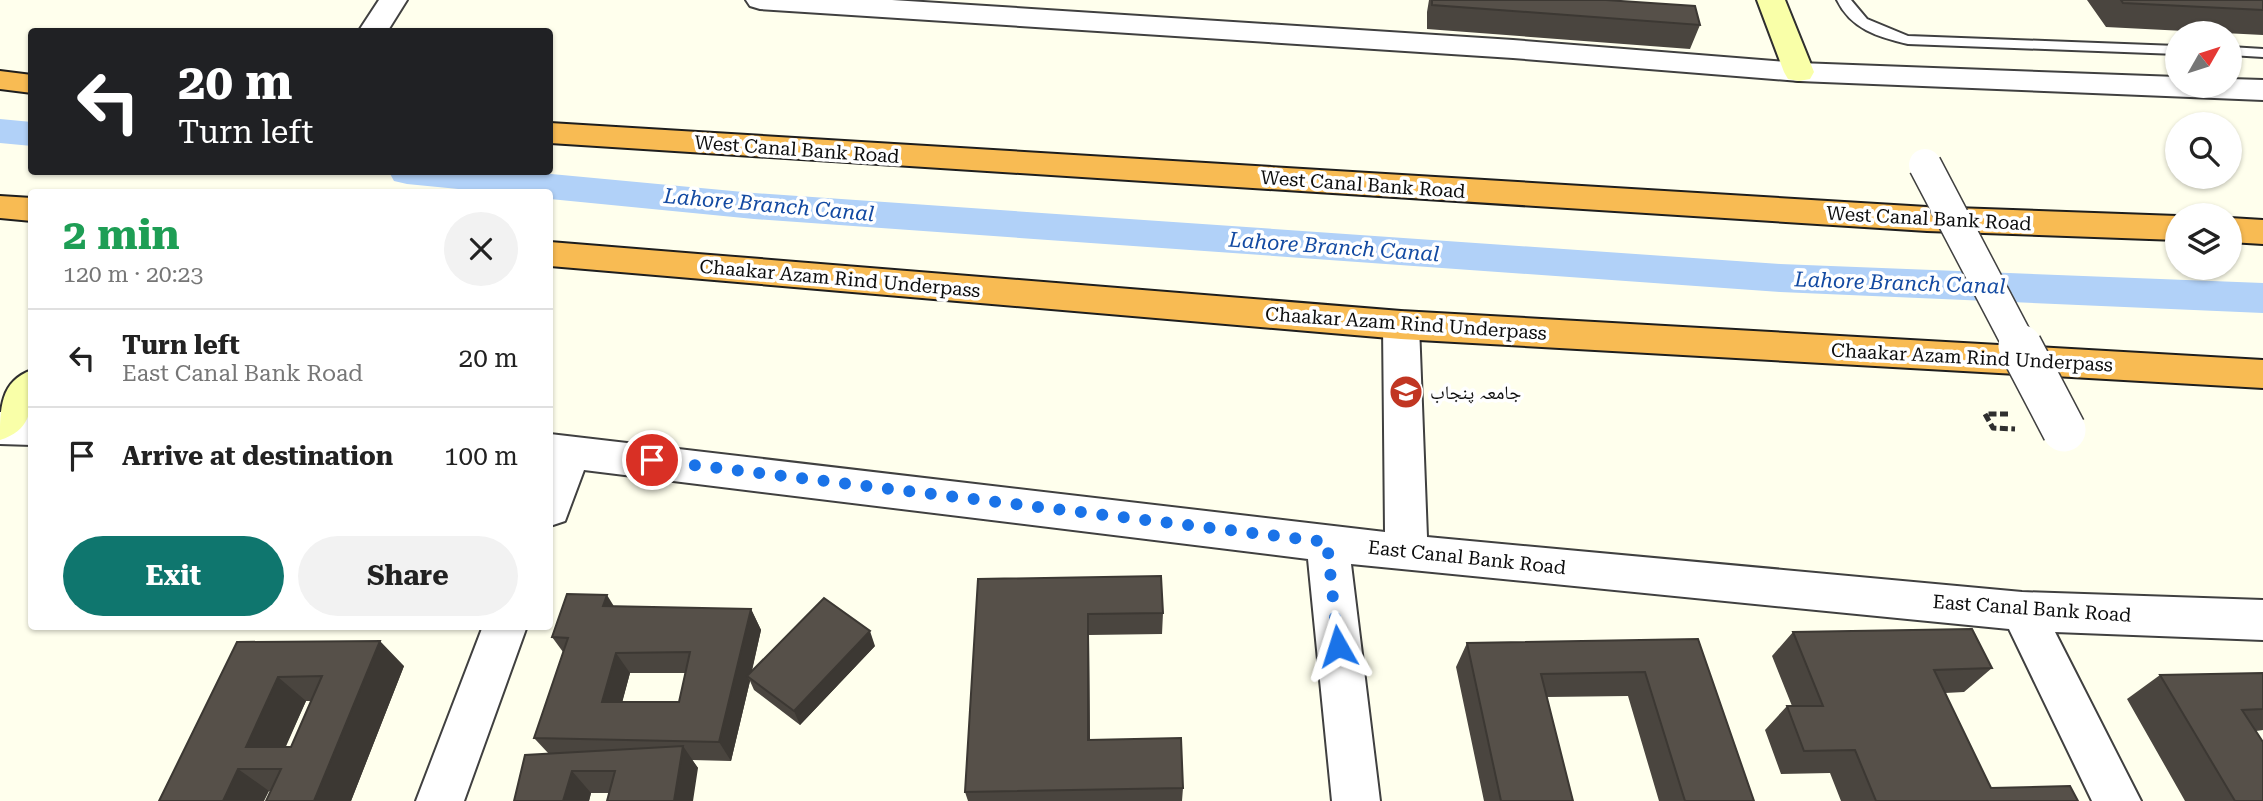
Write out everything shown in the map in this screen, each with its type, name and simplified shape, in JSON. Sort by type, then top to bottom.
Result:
[{"type":"highway","points":[[0,80],[28,84]]},
{"type":"highway","name":"West Canal Bank Road","points":[[553,133],[1927,219],[2165,228]]},
{"type":"highway","points":[[0,207],[28,210]]},
{"type":"highway","points":[[2242,231],[2263,232]]},
{"type":"highway","name":"Chaakar Azam Rind Underpass","points":[[553,254],[1401,325],[2263,374]]},
{"type":"street","points":[[375,28],[393,0]]},
{"type":"street","points":[[760,0],[1513,49],[1799,72],[2263,90]]},
{"type":"street","points":[[1771,0],[1799,72]]},
{"type":"street","points":[[1925,165],[2064,430]]},
{"type":"street","points":[[1401,325],[1406,552]]},
{"type":"street","points":[[0,427],[28,389]]},
{"type":"street","points":[[0,427],[28,429]]},
{"type":"street","points":[[553,491],[560,450]]},
{"type":"street","name":"East Canal Bank Road","points":[[560,450],[1406,552],[2022,611],[2263,620]]},
{"type":"street","points":[[1327,542],[1356,801]]},
{"type":"street","points":[[2022,611],[2117,801]]},
{"type":"street","points":[[440,801],[504,630]]},
{"type":"lane","points":[[1843,0],[1862,23],[1908,40],[2165,50]]},
{"type":"lane","points":[[2242,51],[2263,52]]},
{"type":"building","points":[[1432,0],[1606,0],[1695,6],[1700,25],[1432,5]]},
{"type":"building","points":[[2121,0],[2263,0],[2263,10],[2123,3]]},
{"type":"building","points":[[1161,576],[1163,613],[1088,614],[1088,740],[1181,738],[1183,788],[965,792],[978,579]]},
{"type":"building","points":[[567,594],[607,595],[603,606],[751,609],[719,742],[534,738],[568,638],[552,637]],"holes":[[[690,652],[679,702],[602,702],[616,653]]]},
{"type":"building","points":[[824,598],[870,631],[794,711],[747,676]]},
{"type":"building","points":[[1972,629],[1992,668],[1934,670],[1991,788],[2070,786],[2078,801],[1876,801],[1855,750],[1804,751],[1787,706],[1823,706],[1793,632]]},
{"type":"building","points":[[1698,639],[1754,801],[1685,801],[1645,672],[1541,674],[1573,801],[1501,801],[1467,643]]},
{"type":"building","points":[[380,641],[314,801],[266,801],[281,769],[238,769],[223,801],[159,801],[237,642]],"holes":[[[322,676],[291,747],[246,747],[278,677]]]},
{"type":"building","points":[[2263,673],[2263,709],[2242,710],[2263,742],[2263,801],[2235,801],[2160,675]]},
{"type":"building","points":[[683,746],[674,801],[607,801],[615,771],[572,771],[563,801],[514,801],[525,755]]},
{"type":"waterway","name":"Lahore Branch Canal","points":[[0,131],[28,134]]},
{"type":"waterway","name":"Lahore Branch Canal","points":[[438,175],[754,206],[1780,278],[2263,298]]},
{"type":"place","name":"جامعہ پنجاب","points":[[1406,392]]},
{"type":"route","points":[[652,460],[1327,542],[1338,646]]}]
